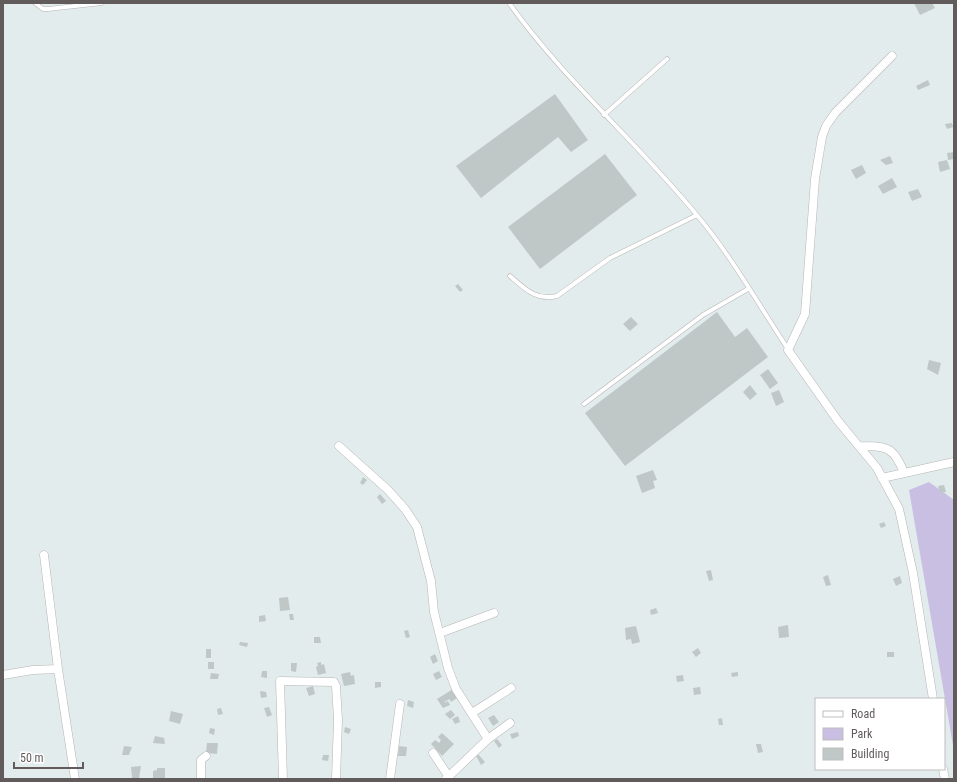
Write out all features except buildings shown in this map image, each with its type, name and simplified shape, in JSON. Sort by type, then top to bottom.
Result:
[{"type":"street","points":[[892,56],[835,113],[826,126],[822,137],[815,179],[804,314],[788,350],[838,421],[859,446],[882,478],[899,508],[904,528],[933,698]]},
{"type":"street","points":[[859,446],[877,445],[887,448],[897,455],[904,473]]},
{"type":"street","points":[[339,446],[388,490],[405,509],[417,527],[431,580],[434,612],[448,668],[456,689],[488,739]]},
{"type":"street","points":[[882,478],[954,462]]},
{"type":"street","points":[[44,555],[58,669],[75,779]]},
{"type":"street","points":[[440,633],[494,613]]},
{"type":"street","points":[[3,674],[33,670],[58,669]]},
{"type":"street","points":[[283,779],[280,681],[334,682],[336,686],[338,720],[336,779]]},
{"type":"street","points":[[472,713],[511,688]]},
{"type":"street","points":[[390,779],[400,704]]},
{"type":"street","points":[[433,753],[448,778],[488,739],[510,723]]},
{"type":"street","points":[[201,779],[201,760],[206,756]]},
{"type":"lane","points":[[35,3],[38,6],[48,9],[102,3]]},
{"type":"lane","points":[[509,3],[540,44],[697,214],[718,242],[788,350]]},
{"type":"lane","points":[[604,115],[667,59]]},
{"type":"lane","points":[[510,276],[536,297],[549,298],[557,296],[610,258],[697,214]]},
{"type":"lane","points":[[584,404],[704,316],[748,289]]},
{"type":"green space","points":[[929,482],[954,500],[954,751],[945,698],[909,490]]}]
